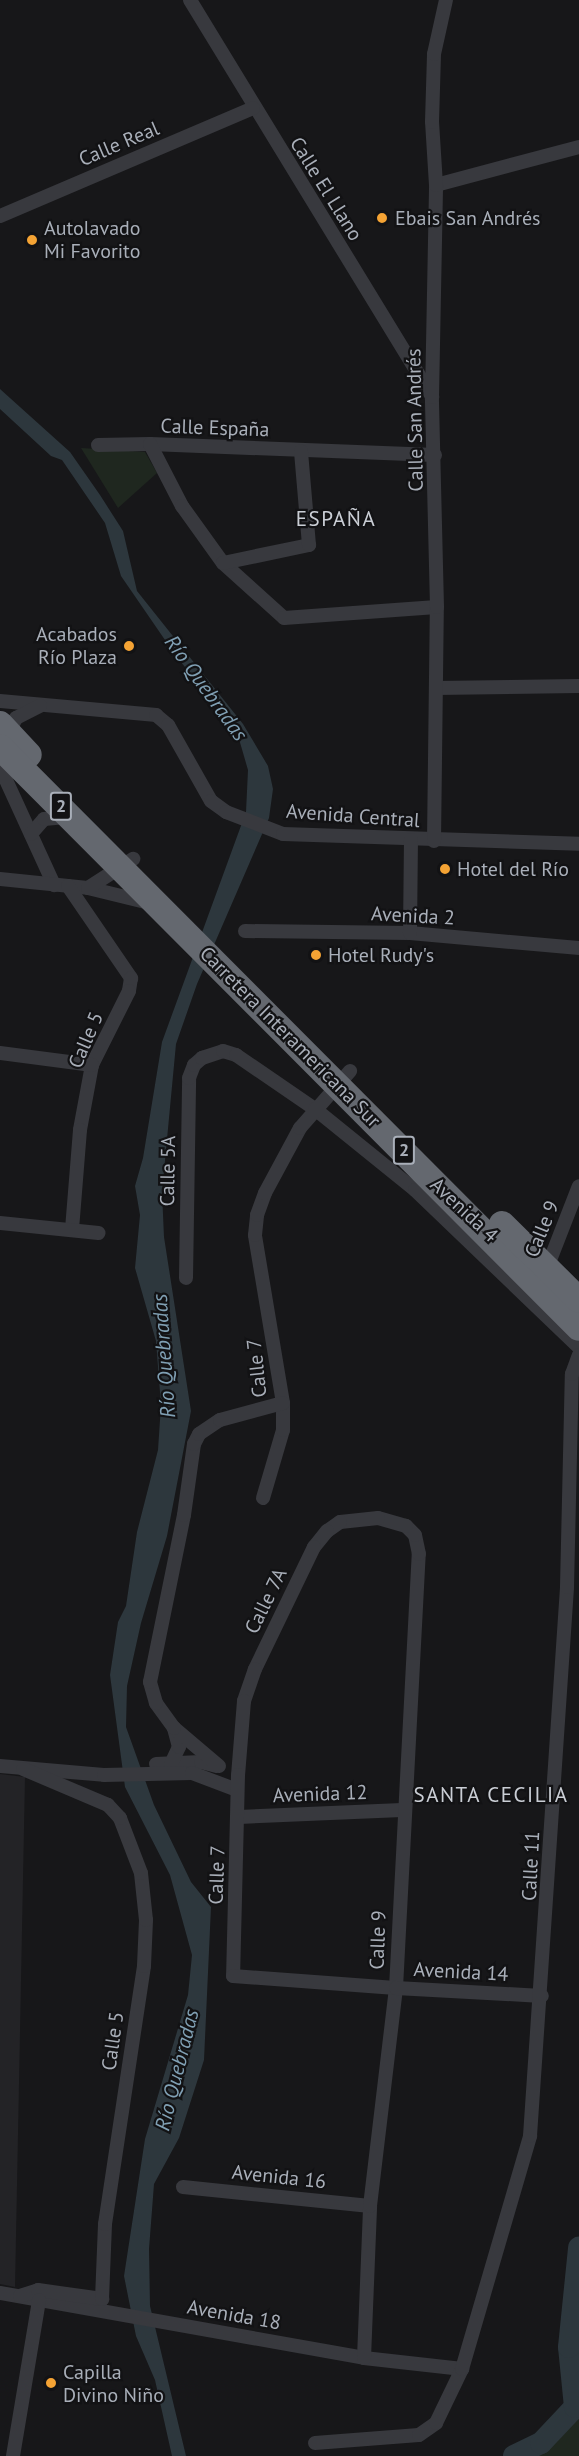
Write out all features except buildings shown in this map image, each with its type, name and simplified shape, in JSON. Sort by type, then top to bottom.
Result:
[{"type":"highway","name":"Carretera Interamericana Sur","points":[[0,724],[11,747],[72,817],[127,862]]},
{"type":"highway","name":"Carretera Interamericana Sur","points":[[11,747],[127,862],[181,922],[343,1077],[542,1276],[579,1328]]},
{"type":"highway","name":"Carretera Interamericana Sur","points":[[542,1276],[579,1300]]},
{"type":"street","name":"Calle El Llano","points":[[189,0],[432,397]]},
{"type":"street","name":"Calle San Andrés","points":[[434,841],[437,607],[432,397],[436,185],[432,122],[434,54],[446,0]]},
{"type":"street","name":"Calle Real","points":[[0,216],[253,108]]},
{"type":"street","points":[[436,185],[579,147]]},
{"type":"street","points":[[98,446],[150,444]]},
{"type":"street","name":"Calle España","points":[[435,455],[150,444],[182,506],[224,563],[284,618],[437,607]]},
{"type":"street","points":[[224,563],[309,544],[301,451]]},
{"type":"street","points":[[436,688],[579,686]]},
{"type":"street","name":"Avenida Central","points":[[0,701],[156,715],[168,725],[205,793],[226,812],[283,834],[434,841],[579,844]]},
{"type":"street","points":[[11,747],[12,726],[16,718],[44,704]]},
{"type":"street","points":[[0,767],[54,885]]},
{"type":"street","points":[[32,834],[44,819],[72,817]]},
{"type":"street","points":[[410,933],[411,840]]},
{"type":"street","points":[[88,888],[127,862]]},
{"type":"street","points":[[0,879],[88,888],[128,895],[181,922]]},
{"type":"street","name":"Calle 5","points":[[68,886],[131,978],[129,991],[92,1065],[80,1130],[72,1230]]},
{"type":"street","name":"Avenida 2","points":[[245,931],[410,933],[579,948]]},
{"type":"street","name":"Avenida 4","points":[[194,1065],[210,1053],[223,1051],[236,1054],[315,1108],[415,1190],[579,1347]]},
{"type":"street","points":[[0,1053],[92,1065]]},
{"type":"street","name":"Calle 5A","points":[[186,1278],[189,1078],[194,1065]]},
{"type":"street","name":"Calle 7","points":[[219,1766],[174,1728],[156,1703],[150,1682],[184,1515],[194,1444],[199,1434],[220,1420],[283,1403],[255,1235],[257,1215],[290,1146],[315,1108],[343,1077]]},
{"type":"street","name":"Calle 9","points":[[542,1276],[579,1186]]},
{"type":"street","points":[[0,1222],[98,1233]]},
{"type":"street","name":"Calle 11","points":[[315,2443],[419,2435],[436,2423],[462,2369],[530,2136],[542,1996],[567,1587],[572,1374],[579,1355]]},
{"type":"street","points":[[263,1498],[283,1430],[283,1403]]},
{"type":"street","name":"Calle 7A","points":[[238,1775],[244,1701],[260,1659],[314,1547],[327,1530],[340,1522],[378,1518],[406,1526]]},
{"type":"street","name":"Calle 9","points":[[364,2358],[370,2206],[396,1988],[402,1810],[419,1554],[415,1535],[406,1526]]},
{"type":"street","points":[[164,1767],[179,1747],[174,1728]]},
{"type":"street","points":[[0,1766],[23,1769],[104,1771],[201,1762],[219,1766],[238,1775]]},
{"type":"street","points":[[164,1767],[192,1773],[237,1790]]},
{"type":"street","name":"Calle 5","points":[[20,2296],[38,2290],[102,2299],[105,2224],[144,1966],[146,1920],[141,1873],[120,1818],[108,1805],[23,1769]]},
{"type":"street","name":"Calle 7","points":[[233,1976],[239,1817],[238,1775]]},
{"type":"street","name":"Avenida 12","points":[[239,1817],[402,1810]]},
{"type":"street","name":"Avenida 14","points":[[233,1976],[542,1996]]},
{"type":"street","name":"Avenida 16","points":[[183,2187],[370,2206]]},
{"type":"street","name":"Avenida 18","points":[[0,2294],[364,2358],[462,2369]]},
{"type":"street","points":[[14,2456],[39,2300]]},
{"type":"shaded area","points":[[81,448],[145,452],[157,473],[118,508]]},
{"type":"shaded area","points":[[0,1774],[25,1777],[15,2287],[0,2284]]},
{"type":"shaded area","points":[[579,2248],[579,2456],[512,2456],[537,2444],[575,2407],[569,2347]]},
{"type":"water","name":"Río Quebradas","points":[[0,389],[70,452],[100,495],[123,531],[137,591],[243,724],[268,766],[273,789],[269,818],[197,984],[176,1044],[162,1192],[164,1237],[191,1411],[167,1536],[141,1623],[127,1686],[126,1727],[154,1805],[191,1882],[211,1907],[204,2060],[179,2138],[154,2184],[149,2249],[150,2306],[186,2456],[172,2456],[155,2380],[136,2336],[124,2276],[145,2139],[188,1995],[192,1955],[170,1875],[125,1787],[110,1675],[118,1622],[126,1606],[137,1532],[158,1450],[161,1405],[156,1341],[135,1268],[140,1215],[135,1186],[143,1158],[162,1042],[246,812],[248,770],[239,739],[225,716],[176,656],[121,576],[105,523],[62,460],[51,456],[0,409]]},
{"type":"waterway","points":[[514,2456],[541,2443],[575,2407],[569,2347],[579,2248]]},
{"type":"place","name":"Ebais San Andrés","points":[[382,218]]},
{"type":"place","name":"Autolavado Mi Favorito","points":[[32,240]]},
{"type":"place","name":"Acabados Río Plaza","points":[[129,646]]},
{"type":"place","name":"Hotel del Río","points":[[445,869]]},
{"type":"place","name":"Hotel Rudy's","points":[[316,955]]},
{"type":"place","name":"Capilla Divino Niño","points":[[51,2383]]},
{"type":"district","name":"ESPAÑA","points":[[336,519]]},
{"type":"district","name":"SANTA CECILIA","points":[[491,1795]]}]
